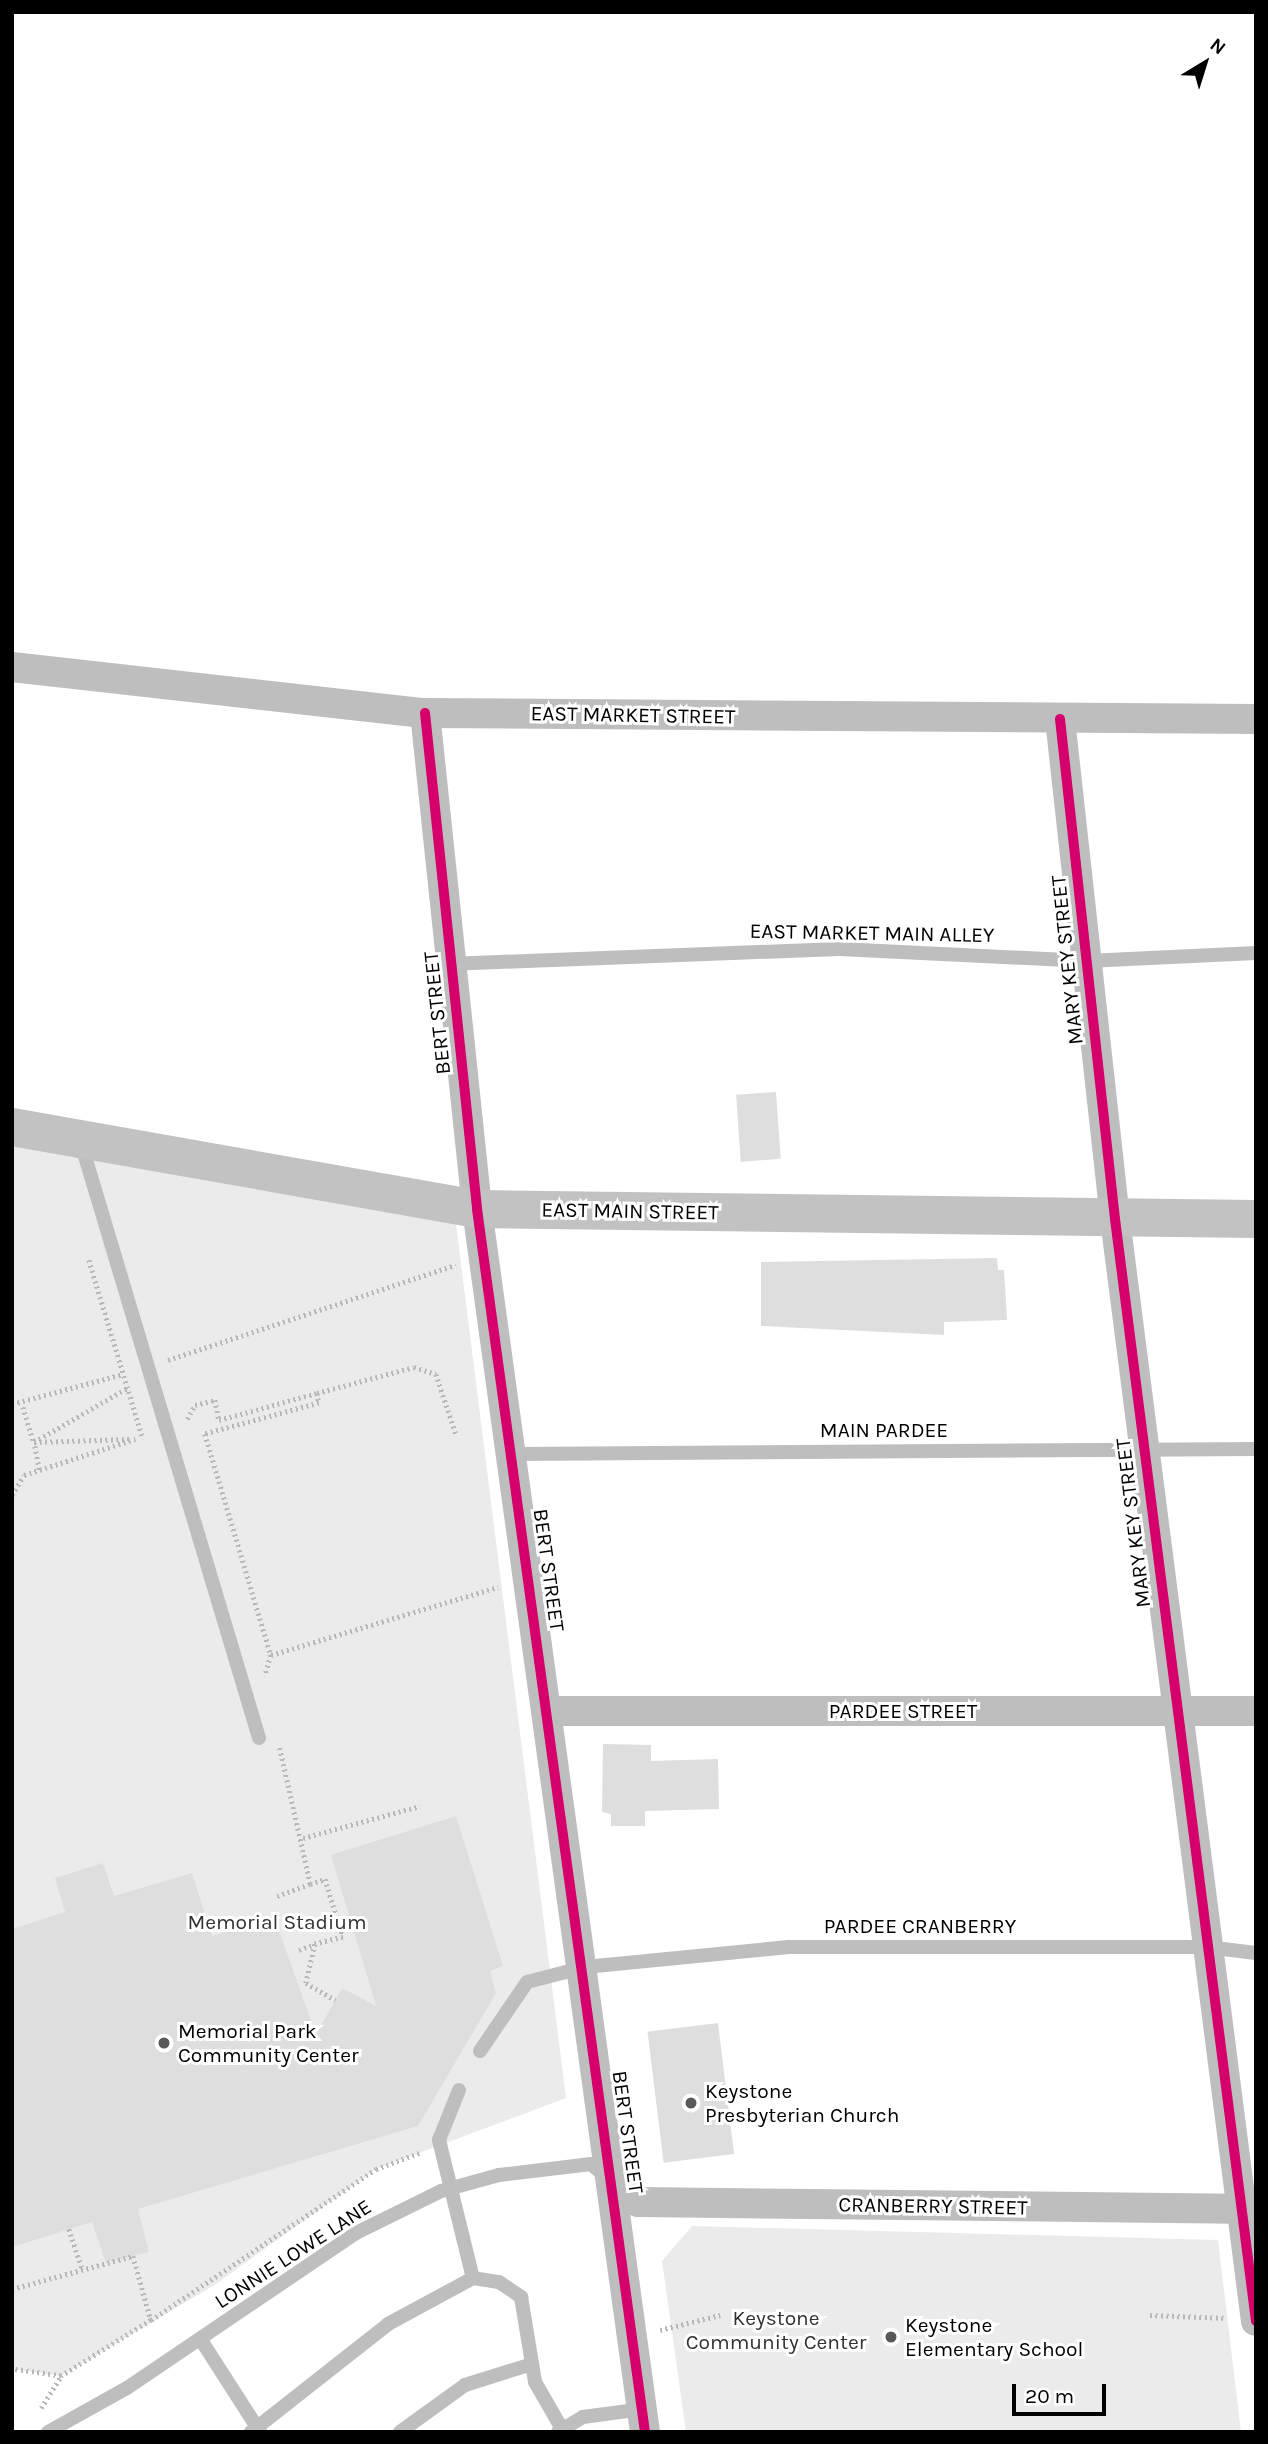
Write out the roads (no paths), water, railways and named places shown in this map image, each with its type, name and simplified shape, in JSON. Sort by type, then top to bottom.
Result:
[{"type":"main road","name":"EAST MAIN STREET","points":[[12,1127],[477,1209],[1256,1219]]},
{"type":"street","name":"EAST MARKET STREET","points":[[12,667],[425,713],[1256,719]]},
{"type":"street","name":"BERT STREET","points":[[425,713],[449,964],[477,1209],[551,1711],[616,2186],[644,2420]]},
{"type":"street","name":"MARY KEY STREET","points":[[1060,719],[1143,1451],[1207,1947],[1249,2209],[1256,2320]]},
{"type":"street","name":"PARDEE STREET","points":[[551,1711],[1256,1711]]},
{"type":"street","name":"CRANBERRY STREET","points":[[616,2186],[638,2202],[1249,2209]]},
{"type":"lane","name":"EAST MARKET MAIN ALLEY","points":[[449,964],[840,949],[1087,961],[1256,953]]},
{"type":"lane","points":[[79,1139],[259,1738]]},
{"type":"lane","name":"MAIN PARDEE","points":[[513,1454],[1256,1449]]},
{"type":"lane","name":"PARDEE CRANBERRY","points":[[480,2051],[527,1982],[585,1967],[789,1947],[1207,1947],[1256,1953]]},
{"type":"lane","points":[[459,2091],[439,2140],[454,2187],[473,2278]]},
{"type":"lane","name":"LONNIE LOWE LANE","points":[[48,2432],[201,2340],[356,2233],[454,2187],[591,2164],[616,2186]]},
{"type":"lane","points":[[201,2340],[256,2430],[388,2324],[473,2278],[499,2282],[520,2297],[532,2364],[560,2430],[583,2417],[644,2420]]},
{"type":"lane","points":[[400,2432],[466,2385],[532,2364]]},
{"type":"place","name":"Memorial Park Community Center","points":[[164,2043]]},
{"type":"place","name":"Keystone Presbyterian Church","points":[[691,2103]]},
{"type":"place","name":"Keystone Elementary School","points":[[891,2337]]},
{"type":"park label","name":"Memorial Stadium","points":[[277,1922]]},
{"type":"park label","name":"Keystone Community Center","points":[[776,2330]]}]
